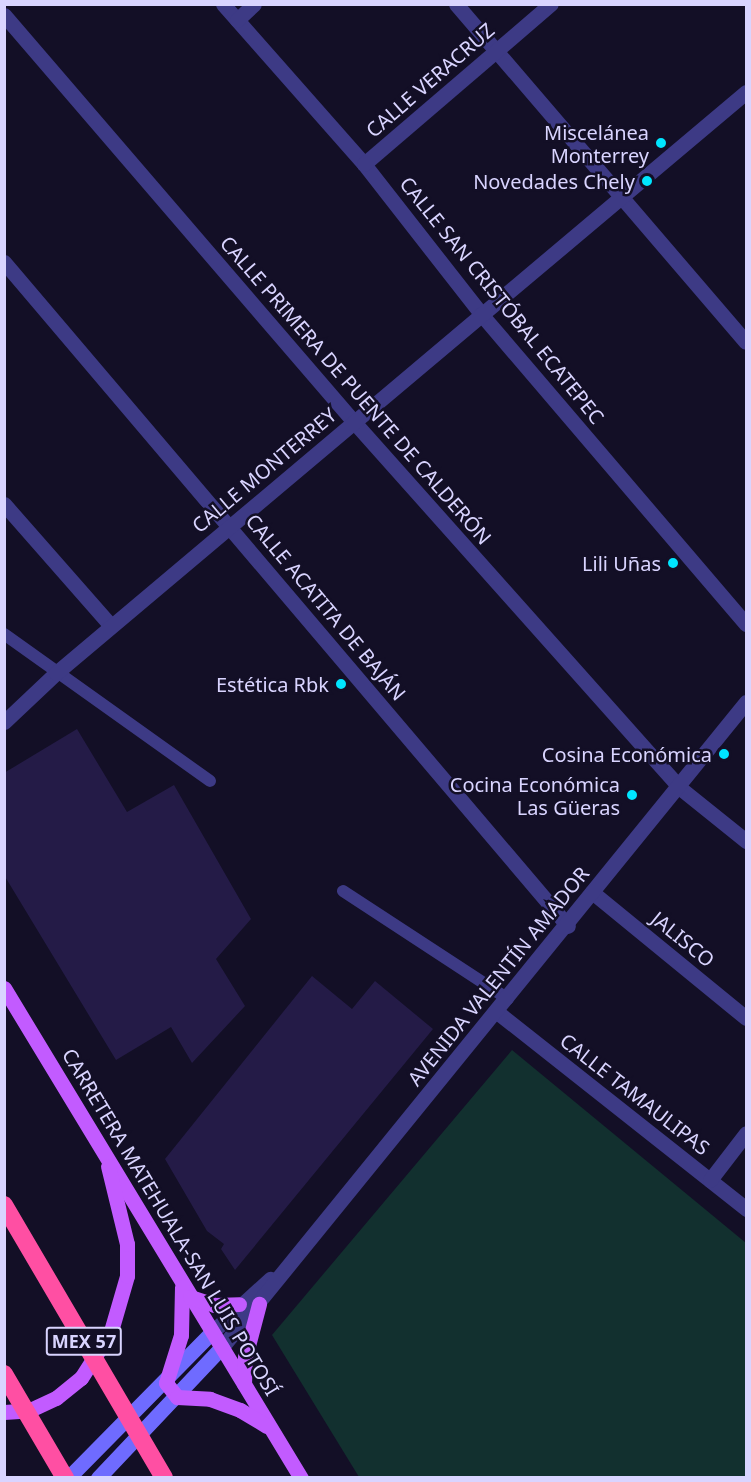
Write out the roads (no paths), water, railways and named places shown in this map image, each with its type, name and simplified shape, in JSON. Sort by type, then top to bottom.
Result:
[{"type":"highway","name":"MEX 57","points":[[4,1205],[164,1478]]},
{"type":"highway","points":[[4,1374],[67,1478]]},
{"type":"main road","name":"CARRETERA MATEHUALA-SAN LUIS POTOSÍ","points":[[4,988],[102,1145],[186,1290],[301,1478]]},
{"type":"main road","points":[[4,1412],[30,1410],[56,1398],[81,1378],[101,1349],[122,1303],[127,1244],[102,1145]]},
{"type":"main road","points":[[239,1304],[214,1305],[186,1290],[181,1335],[166,1383],[177,1397],[230,1406],[268,1427]]},
{"type":"main road","points":[[244,1384],[249,1339],[259,1304]]},
{"type":"main road","name":"AVENIDA VALENTÍN AMADOR","points":[[67,1478],[166,1383],[212,1332]]},
{"type":"main road","name":"AVENIDA VALENTÍN AMADOR","points":[[98,1478],[222,1347]]},
{"type":"street","name":"CALLE SAN CRISTÓBAL ECATEPEC","points":[[223,4],[364,164],[481,314],[747,624]]},
{"type":"street","points":[[237,20],[254,4]]},
{"type":"street","points":[[456,4],[747,342]]},
{"type":"street","name":"CALLE VERACRUZ","points":[[364,164],[551,4]]},
{"type":"street","name":"CALLE PRIMERA DE PUENTE DE CALDERÓN","points":[[4,15],[354,422],[681,788],[747,841]]},
{"type":"street","name":"CALLE MONTERREY","points":[[4,722],[56,673],[230,525],[621,195],[747,92]]},
{"type":"street","name":"CALLE ACATITA DE BAJÁN","points":[[4,262],[230,525],[568,926]]},
{"type":"street","points":[[4,504],[111,626]]},
{"type":"street","name":"AVENIDA VALENTÍN AMADOR","points":[[222,1347],[259,1304],[278,1273],[568,926],[592,892],[681,788],[747,702]]},
{"type":"street","name":"JALISCO","points":[[592,892],[747,1018]]},
{"type":"street","name":"CALLE TAMAULIPAS","points":[[497,1012],[747,1209]]},
{"type":"street","points":[[710,1180],[747,1133]]},
{"type":"street","name":"AVENIDA VALENTÍN AMADOR","points":[[212,1332],[239,1304],[278,1273]]},
{"type":"lane","points":[[4,633],[56,673],[210,781]]},
{"type":"lane","points":[[343,891],[508,999]]},
{"type":"place","name":"Miscelánea Monterrey","points":[[661,143]]},
{"type":"place","name":"Novedades Chely","points":[[647,181]]},
{"type":"place","name":"Lili Uñas","points":[[673,563]]},
{"type":"place","name":"Estética Rbk","points":[[341,684]]},
{"type":"place","name":"Cosina Económica","points":[[724,754]]},
{"type":"place","name":"Cocina Económica Las Güeras","points":[[632,795]]}]
